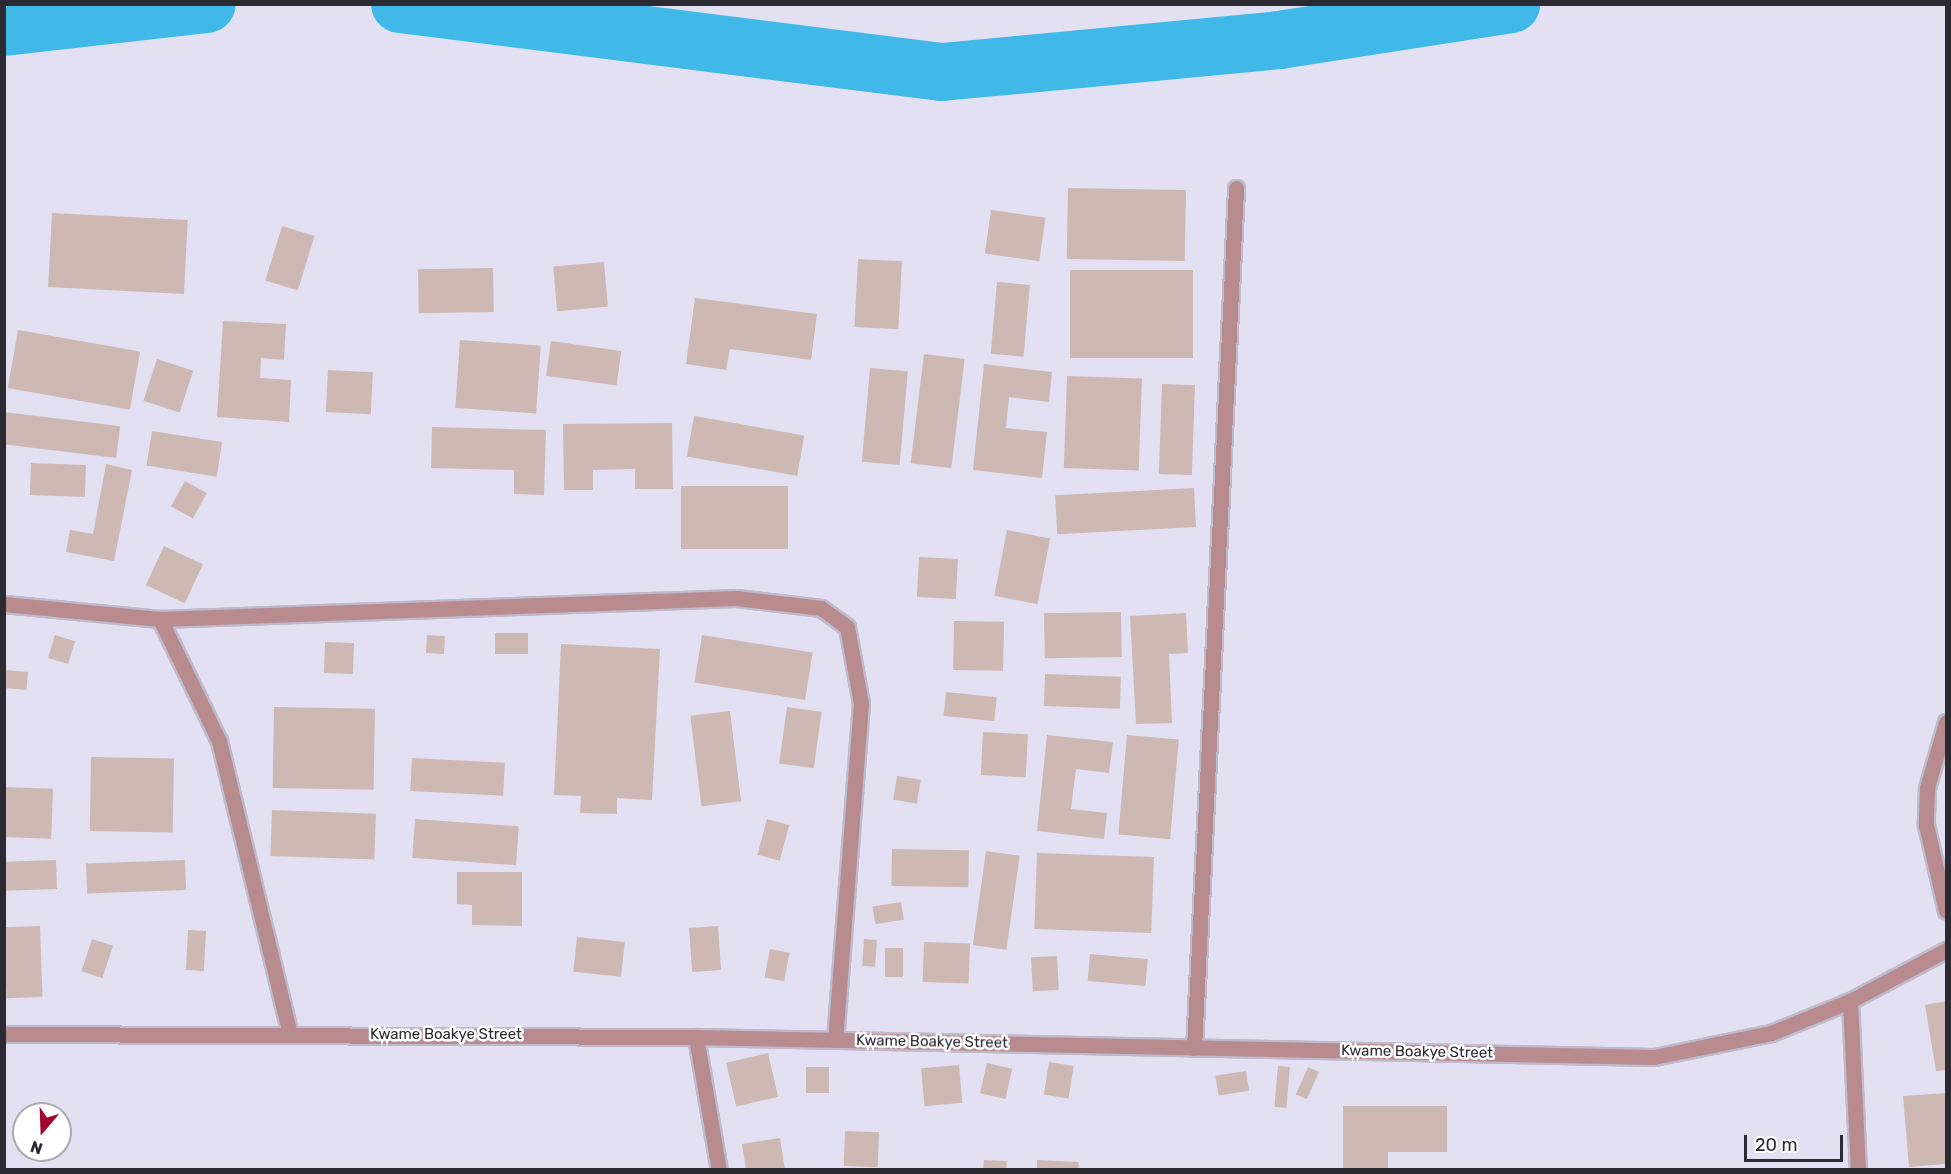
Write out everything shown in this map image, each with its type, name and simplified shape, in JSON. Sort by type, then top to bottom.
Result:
[{"type":"street","points":[[1194,1048],[1236,188]]},
{"type":"street","points":[[4,604],[160,619],[736,598],[821,608],[847,627],[861,703],[835,1040]]},
{"type":"street","points":[[160,619],[219,741],[291,1034]]},
{"type":"street","points":[[1947,722],[1927,788],[1926,825],[1947,911]]},
{"type":"street","name":"Kwame Boakye Street","points":[[4,1034],[696,1037],[1654,1057],[1771,1033],[1850,1001],[1947,950]]},
{"type":"street","points":[[1850,1001],[1858,1170]]},
{"type":"street","points":[[696,1037],[719,1170]]},
{"type":"building","points":[[1068,188],[1186,190],[1185,261],[1067,259]]},
{"type":"building","points":[[991,210],[1045,218],[1039,261],[985,254]]},
{"type":"building","points":[[52,213],[188,220],[184,294],[48,287]]},
{"type":"building","points":[[282,226],[315,236],[298,290],[265,281]]},
{"type":"building","points":[[858,259],[902,261],[898,329],[854,327]]},
{"type":"building","points":[[604,262],[608,307],[557,311],[553,266]]},
{"type":"building","points":[[493,268],[494,312],[419,313],[418,269]]},
{"type":"building","points":[[1070,270],[1193,270],[1193,358],[1070,358]]},
{"type":"building","points":[[997,282],[1030,285],[1024,357],[991,354]]},
{"type":"building","points":[[695,298],[817,314],[811,360],[730,349],[726,370],[686,364]]},
{"type":"building","points":[[223,321],[286,324],[284,360],[261,358],[260,378],[291,380],[289,422],[217,417]]},
{"type":"building","points":[[18,330],[140,352],[130,410],[8,388]]},
{"type":"building","points":[[460,340],[541,346],[536,413],[455,408]]},
{"type":"building","points":[[551,341],[621,351],[616,386],[546,376]]},
{"type":"building","points":[[924,354],[965,359],[951,468],[911,463]]},
{"type":"building","points":[[157,359],[193,371],[180,413],[143,401]]},
{"type":"building","points":[[984,364],[1052,372],[1049,402],[1009,397],[1006,428],[1047,432],[1042,478],[973,470]]},
{"type":"building","points":[[870,368],[908,371],[900,465],[862,462]]},
{"type":"building","points":[[328,370],[373,372],[371,414],[326,412]]},
{"type":"building","points":[[1067,376],[1142,379],[1139,471],[1064,468]]},
{"type":"building","points":[[1162,384],[1195,385],[1192,475],[1159,474]]},
{"type":"building","points":[[4,412],[120,426],[116,458],[4,444]]},
{"type":"building","points":[[694,416],[804,435],[797,476],[687,456]]},
{"type":"building","points":[[672,423],[673,489],[635,489],[635,469],[593,470],[593,490],[564,490],[563,424]]},
{"type":"building","points":[[432,427],[546,430],[544,495],[514,494],[514,470],[431,468]]},
{"type":"building","points":[[152,431],[222,442],[217,477],[147,466]]},
{"type":"building","points":[[31,463],[86,465],[85,497],[30,495]]},
{"type":"building","points":[[106,464],[132,470],[114,561],[66,552],[70,530],[93,534]]},
{"type":"building","points":[[185,481],[207,493],[193,518],[171,506]]},
{"type":"building","points":[[681,486],[788,486],[788,549],[681,549]]},
{"type":"building","points":[[1194,488],[1196,527],[1057,534],[1055,495]]},
{"type":"building","points":[[1007,530],[1050,538],[1037,604],[994,596]]},
{"type":"building","points":[[164,546],[203,564],[185,603],[146,585]]},
{"type":"building","points":[[919,557],[958,559],[956,599],[917,597]]},
{"type":"building","points":[[1121,612],[1122,657],[1045,658],[1044,613]]},
{"type":"building","points":[[1186,613],[1188,653],[1169,654],[1172,723],[1136,724],[1130,616]]},
{"type":"building","points":[[954,621],[1004,622],[1003,671],[953,670]]},
{"type":"building","points":[[495,633],[528,633],[528,654],[495,654]]},
{"type":"building","points":[[55,635],[75,641],[68,664],[48,658]]},
{"type":"building","points":[[427,635],[445,636],[444,654],[426,653]]},
{"type":"building","points":[[702,635],[813,653],[805,700],[694,682]]},
{"type":"building","points":[[325,642],[354,643],[353,674],[324,673]]},
{"type":"building","points":[[561,644],[660,649],[652,800],[617,798],[617,814],[580,813],[581,796],[554,795]]},
{"type":"building","points":[[5,670],[28,672],[26,690],[4,688]]},
{"type":"building","points":[[1045,674],[1121,677],[1120,709],[1044,706]]},
{"type":"building","points":[[946,692],[997,697],[994,721],[943,716]]},
{"type":"building","points":[[274,707],[375,709],[374,790],[273,788]]},
{"type":"building","points":[[787,707],[822,712],[814,768],[779,763]]},
{"type":"building","points":[[730,711],[741,801],[701,806],[690,716]]},
{"type":"building","points":[[983,732],[1028,734],[1026,777],[981,775]]},
{"type":"building","points":[[1047,735],[1113,742],[1109,773],[1076,769],[1071,809],[1107,813],[1104,839],[1037,831]]},
{"type":"building","points":[[1127,735],[1179,740],[1170,839],[1118,835]]},
{"type":"building","points":[[91,757],[174,758],[173,832],[90,831]]},
{"type":"building","points":[[412,758],[505,763],[503,796],[410,791]]},
{"type":"building","points":[[897,776],[921,780],[917,803],[893,800]]},
{"type":"building","points":[[4,787],[53,789],[51,839],[4,837]]},
{"type":"building","points":[[272,810],[376,814],[374,860],[270,856]]},
{"type":"building","points":[[415,819],[519,826],[516,865],[412,858]]},
{"type":"building","points":[[767,819],[789,825],[780,861],[757,855]]},
{"type":"building","points":[[892,849],[969,850],[968,887],[891,886]]},
{"type":"building","points":[[986,851],[1020,856],[1006,950],[973,945]]},
{"type":"building","points":[[1037,853],[1154,857],[1151,933],[1034,929]]},
{"type":"building","points":[[56,860],[57,889],[5,891],[4,862]]},
{"type":"building","points":[[185,860],[186,890],[87,893],[86,863]]},
{"type":"building","points":[[457,872],[522,872],[522,926],[472,925],[472,905],[457,904]]},
{"type":"building","points":[[901,902],[904,920],[875,924],[872,907]]},
{"type":"building","points":[[40,926],[42,997],[6,998],[4,927]]},
{"type":"building","points":[[718,926],[721,970],[692,972],[689,928]]},
{"type":"building","points":[[188,930],[206,931],[204,971],[186,970]]},
{"type":"building","points":[[577,937],[625,942],[621,977],[573,972]]},
{"type":"building","points":[[92,939],[113,946],[102,978],[81,971]]},
{"type":"building","points":[[864,939],[877,940],[875,967],[862,966]]},
{"type":"building","points":[[924,942],[970,944],[969,984],[923,982]]},
{"type":"building","points":[[885,948],[903,948],[903,977],[885,977]]},
{"type":"building","points":[[770,949],[790,953],[784,981],[764,977]]},
{"type":"building","points":[[1090,954],[1148,959],[1145,986],[1088,981]]},
{"type":"building","points":[[1057,956],[1059,990],[1033,991],[1031,957]]},
{"type":"building","points":[[1946,1001],[1946,1070],[1936,1071],[1925,1005]]},
{"type":"building","points":[[768,1053],[778,1097],[736,1107],[726,1063]]},
{"type":"building","points":[[1049,1062],[1074,1066],[1069,1099],[1044,1095]]},
{"type":"building","points":[[987,1063],[1012,1069],[1005,1099],[980,1093]]},
{"type":"building","points":[[959,1065],[962,1103],[924,1106],[921,1068]]},
{"type":"building","points":[[1278,1066],[1290,1067],[1286,1108],[1274,1107]]},
{"type":"building","points":[[806,1067],[829,1067],[829,1093],[806,1093]]},
{"type":"building","points":[[1308,1067],[1319,1072],[1307,1099],[1296,1094]]},
{"type":"building","points":[[1246,1071],[1249,1091],[1219,1096],[1215,1076]]},
{"type":"building","points":[[1946,1093],[1946,1164],[1909,1167],[1903,1096]]},
{"type":"building","points":[[1343,1106],[1447,1106],[1447,1152],[1388,1152],[1388,1170],[1343,1170]]},
{"type":"building","points":[[845,1131],[879,1132],[878,1167],[844,1166]]},
{"type":"building","points":[[780,1138],[785,1170],[746,1170],[742,1144]]},
{"type":"building","points":[[984,1160],[1007,1161],[1006,1170],[983,1170]]},
{"type":"building","points":[[1037,1160],[1079,1162],[1078,1170],[1037,1170]]},
{"type":"waterway","points":[[4,27],[207,4]]},
{"type":"waterway","points":[[400,4],[942,72],[1279,40],[1511,4]]}]
